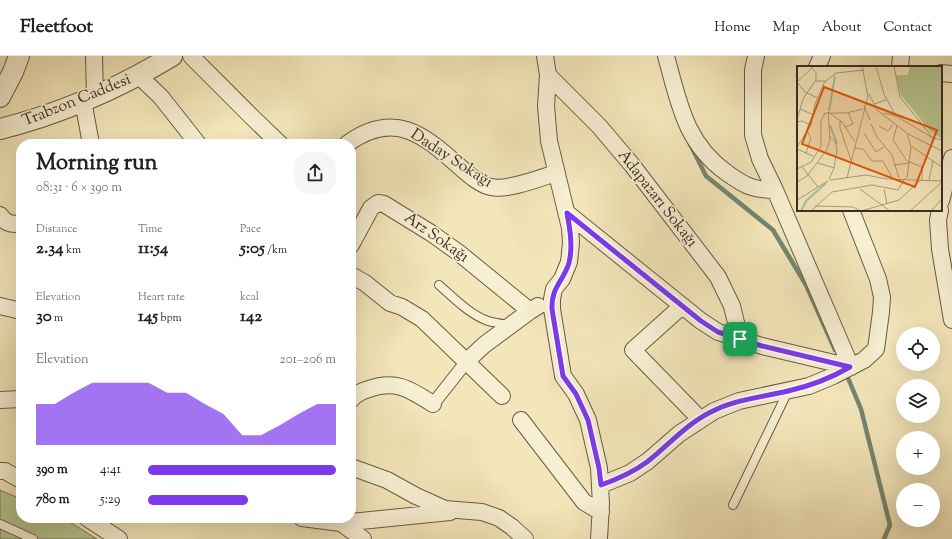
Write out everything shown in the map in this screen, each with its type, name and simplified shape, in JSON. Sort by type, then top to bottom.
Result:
[{"type":"street","points":[[0,97],[11,77],[19,56]]},
{"type":"street","points":[[91,139],[89,98],[94,56]]},
{"type":"street","name":"Trabzon Caddesi","points":[[0,130],[23,124],[89,98],[139,76],[172,56]]},
{"type":"street","points":[[191,56],[274,139]]},
{"type":"street","points":[[545,56],[548,75],[546,120],[556,173],[567,213],[571,243],[569,262],[562,279],[554,289],[552,299],[563,376],[576,394],[588,420],[599,468],[601,485],[600,539]]},
{"type":"street","points":[[666,56],[684,118],[695,140],[705,155],[740,183],[759,190],[775,190]]},
{"type":"street","points":[[756,56],[752,70],[753,136],[760,159],[775,190],[850,367]]},
{"type":"street","points":[[817,66],[822,56]]},
{"type":"street","points":[[900,66],[901,56]]},
{"type":"street","points":[[942,73],[952,74]]},
{"type":"street","name":"Adapazarı Sokağı","points":[[548,75],[608,137],[632,165],[718,276],[732,306],[740,339]]},
{"type":"street","points":[[139,76],[161,98],[194,139]]},
{"type":"street","name":"Daday Sokağı","points":[[355,139],[376,129],[401,128],[415,132],[431,142],[478,181],[488,187],[498,189],[556,173]]},
{"type":"street","points":[[942,195],[948,159]]},
{"type":"street","name":"Arz Sokağı","points":[[356,236],[371,208],[378,203],[384,204],[454,249],[530,311]]},
{"type":"street","points":[[601,485],[630,473],[648,461],[679,434],[714,411],[739,401],[788,391],[815,383],[833,376],[864,360],[876,349],[882,312],[882,297],[878,279],[851,211]]},
{"type":"street","points":[[567,213],[701,321],[718,332],[762,346],[850,367]]},
{"type":"street","points":[[0,215],[4,221],[11,224],[16,224]]},
{"type":"street","points":[[943,217],[940,248],[952,320]]},
{"type":"street","points":[[356,278],[365,283],[390,303],[402,307],[422,319],[502,396]]},
{"type":"street","points":[[356,394],[380,385],[402,386],[433,404],[467,361],[484,345],[530,311],[552,299]]},
{"type":"street","points":[[0,306],[16,310]]},
{"type":"street","points":[[682,306],[633,350],[700,419]]},
{"type":"street","points":[[0,400],[16,399]]},
{"type":"street","points":[[521,420],[584,502],[601,512]]},
{"type":"street","points":[[356,469],[387,480],[416,496],[445,509],[482,512],[499,518],[525,539]]},
{"type":"street","points":[[2,471],[16,470]]},
{"type":"street","points":[[2,471],[16,478]]},
{"type":"street","points":[[356,521],[458,511]]},
{"type":"street","points":[[95,523],[119,539]]},
{"type":"street","points":[[341,523],[363,539]]},
{"type":"lane","points":[[439,285],[476,315],[488,321],[510,325]]},
{"type":"lane","points":[[733,504],[788,391]]},
{"type":"lane","points":[[0,524],[33,539]]},
{"type":"green space","points":[[0,490],[16,497],[16,523],[71,523],[97,539],[0,539]]},
{"type":"waterway","points":[[690,144],[706,176],[773,230],[806,285],[835,350]]},
{"type":"waterway","points":[[848,378],[861,409],[890,525],[884,539]]},
{"type":"route","points":[[567,213],[701,321],[718,332],[740,339],[762,346],[850,367],[809,386],[739,401],[714,411],[679,434],[648,461],[630,473],[601,485],[599,468],[588,420],[576,394],[563,376],[552,309],[554,289],[562,279],[569,262],[571,243],[567,213]]}]
